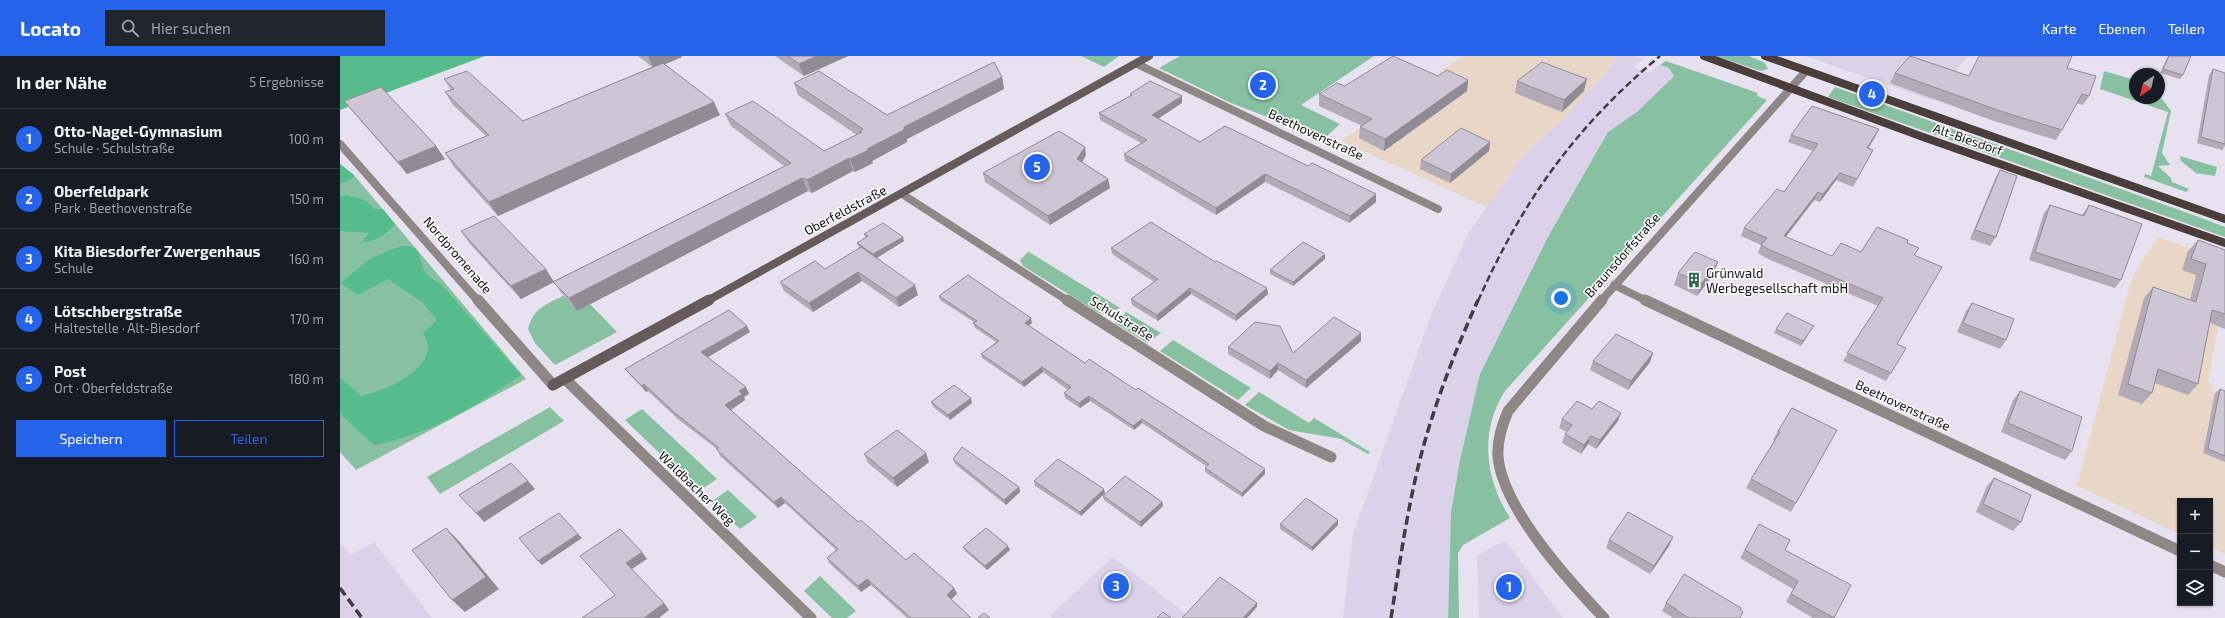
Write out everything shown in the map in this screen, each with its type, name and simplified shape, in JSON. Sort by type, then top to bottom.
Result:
[{"type":"main road","name":"Alt-Biesdorf","points":[[1704,56],[2225,243]]},
{"type":"main road","name":"Alt-Biesdorf","points":[[1765,56],[2060,159],[2225,219]]},
{"type":"street","name":"Oberfeldstraße","points":[[553,385],[1138,64],[1149,56]]},
{"type":"street","name":"Beethovenstraße","points":[[1138,64],[1438,209]]},
{"type":"street","name":"Braunsdorfstraße","points":[[1604,618],[1567,576],[1513,503],[1503,476],[1498,450],[1501,425],[1508,411],[1614,285],[1806,71]]},
{"type":"street","name":"Nordpromenade","points":[[340,144],[553,385]]},
{"type":"street","name":"Schulstraße","points":[[902,194],[1264,426],[1282,436],[1331,457]]},
{"type":"street","name":"Beethovenstraße","points":[[1614,285],[2177,550]]},
{"type":"street","name":"Waldbacher Weg","points":[[565,379],[811,618]]},
{"type":"street","points":[[2213,566],[2225,572]]},
{"type":"shaded area","points":[[1463,56],[1618,56],[1563,120],[1523,155],[1487,207],[1341,141]]},
{"type":"shaded area","points":[[1618,56],[1637,56],[1644,59],[1634,67],[1649,73],[1660,65],[1669,68],[1674,76],[1638,111],[1608,132],[1549,235],[1480,374],[1460,460],[1451,512],[1448,618],[1343,618],[1353,534],[1431,315],[1468,234],[1523,155],[1563,120]]},
{"type":"shaded area","points":[[1805,56],[1968,56],[1931,100]]},
{"type":"shaded area","points":[[2158,237],[2225,261],[2225,293],[2208,380],[2215,393],[2203,453],[2225,462],[2225,554],[2213,548],[2213,498],[2177,498],[2177,533],[2077,486],[2132,277]]},
{"type":"shaded area","points":[[1505,540],[1563,618],[1479,618],[1477,556]]},
{"type":"shaded area","points":[[340,542],[351,555],[374,542],[432,618],[340,618]]},
{"type":"shaded area","points":[[1113,557],[1191,618],[1052,618],[1050,616]]},
{"type":"green space","points":[[340,56],[485,56],[340,110]]},
{"type":"green space","points":[[1081,56],[1119,56],[1104,67]]},
{"type":"green space","points":[[1180,56],[1374,56],[1301,105],[1340,124],[1324,139],[1231,103],[1159,68]]},
{"type":"green space","points":[[1715,56],[1749,56],[1765,63],[1768,69],[1761,71]]},
{"type":"green space","points":[[1666,61],[1758,93],[1757,96],[1767,100],[1505,391],[1491,422],[1488,455],[1495,487],[1510,518],[1463,545],[1458,553],[1459,618],[1448,618],[1451,512],[1460,460],[1480,374],[1549,235],[1608,132],[1638,111],[1674,76],[1669,68],[1660,65]]},
{"type":"green space","points":[[2104,71],[2129,78],[2129,99],[2100,89]]},
{"type":"green space","points":[[1835,87],[2225,227],[2225,237],[1828,97]]},
{"type":"green space","points":[[2165,103],[2171,111],[2162,153],[2170,165],[2158,166],[2171,178],[2172,182],[2189,189],[2186,192],[2144,177],[2145,174],[2151,176],[2168,112],[2144,104]]},
{"type":"green space","points":[[2180,156],[2217,167],[2215,176],[2196,173],[2181,161]]},
{"type":"green space","points":[[340,164],[354,175],[526,379],[356,470],[340,452]]},
{"type":"green space","points":[[340,164],[354,175],[353,178],[340,184]]},
{"type":"green space","points":[[348,195],[366,201],[375,209],[383,209],[395,224],[380,237],[367,242],[362,242],[369,233],[340,231],[340,196]]},
{"type":"green space","points":[[401,246],[409,246],[417,250],[426,273],[442,285],[521,375],[486,398],[451,418],[414,434],[374,445],[340,414],[340,377],[361,396],[384,389],[410,375],[420,366],[426,356],[428,345],[423,333],[437,320],[423,303],[388,279],[358,295],[340,283],[371,258]]},
{"type":"green space","points":[[1028,252],[1120,308],[1107,314],[1099,313],[1023,266],[1020,260]]},
{"type":"green space","points":[[563,296],[590,304],[617,332],[555,365],[535,343],[528,329],[533,317],[541,308]]},
{"type":"green space","points":[[1126,312],[1161,333],[1147,343],[1115,323]]},
{"type":"green space","points":[[1173,340],[1251,388],[1238,400],[1160,351]]},
{"type":"green space","points":[[1259,392],[1309,423],[1314,418],[1370,452],[1368,454],[1341,439],[1289,430],[1245,405]]},
{"type":"green space","points":[[550,407],[564,421],[440,494],[427,477]]},
{"type":"green space","points":[[642,409],[717,479],[699,491],[625,420]]},
{"type":"green space","points":[[728,490],[757,517],[740,529],[711,502]]},
{"type":"green space","points":[[820,576],[856,611],[847,618],[832,618],[804,591]]},
{"type":"building","points":[[788,56],[817,56],[799,64]]},
{"type":"building","points":[[1393,56],[1438,76],[1447,70],[1468,80],[1385,139],[1360,127],[1372,119],[1319,94],[1337,83],[1345,86]]},
{"type":"building","points":[[1910,56],[1969,76],[1979,56],[2072,56],[2067,68],[2096,76],[2089,96],[2082,94],[2062,130],[2000,111],[1895,73]]},
{"type":"building","points":[[2169,56],[2191,56],[2183,75],[2163,68]]},
{"type":"building","points":[[994,62],[1002,77],[904,127],[904,130],[867,149],[869,150],[850,159],[849,158],[807,180],[802,178],[569,298],[553,282],[791,163],[725,114],[753,101],[824,151],[862,132],[860,131],[863,129],[794,83],[819,71],[887,115]]},
{"type":"building","points":[[1542,62],[1587,79],[1564,100],[1517,81]]},
{"type":"building","points":[[663,63],[714,102],[489,202],[445,153],[489,135],[445,92],[454,89],[444,79],[467,71],[523,121]]},
{"type":"building","points":[[2213,69],[2225,73],[2225,144],[2201,137]]},
{"type":"building","points":[[1150,81],[1182,96],[1152,115],[1200,142],[1225,126],[1308,166],[1312,163],[1376,194],[1350,216],[1265,174],[1216,208],[1124,154],[1147,140],[1099,113],[1132,95],[1130,94]]},
{"type":"building","points":[[381,87],[436,146],[398,162],[344,101]]},
{"type":"building","points":[[1812,106],[1879,129],[1867,148],[1873,150],[1857,179],[1840,173],[1823,194],[1818,192],[1784,236],[1832,256],[1841,243],[1861,252],[1877,227],[1908,240],[1907,243],[1919,248],[1914,255],[1942,267],[1897,344],[1906,348],[1891,373],[1847,353],[1883,298],[1770,250],[1761,245],[1767,238],[1744,228],[1777,189],[1784,192],[1818,144],[1791,135]]},
{"type":"building","points":[[1461,128],[1490,142],[1451,174],[1421,160]]},
{"type":"building","points":[[1059,131],[1085,147],[1077,159],[1108,179],[1048,216],[983,173]]},
{"type":"building","points":[[2000,170],[2017,176],[1996,237],[1975,230]]},
{"type":"building","points":[[2050,205],[2084,216],[2089,205],[2142,224],[2121,280],[2035,252]]},
{"type":"building","points":[[494,216],[546,269],[511,286],[461,231]]},
{"type":"building","points":[[1151,222],[1215,262],[1217,261],[1267,288],[1236,315],[1190,288],[1157,315],[1131,299],[1158,279],[1111,248]]},
{"type":"building","points":[[883,223],[903,237],[873,254],[857,243],[868,236],[864,234]]},
{"type":"building","points":[[2198,240],[2225,250],[2225,314],[2212,310],[2198,384],[2158,369],[2152,393],[2128,384],[2153,287],[2196,302],[2206,264],[2191,259]]},
{"type":"building","points":[[1303,242],[1325,254],[1293,282],[1270,270]]},
{"type":"building","points":[[861,247],[915,285],[896,298],[858,272],[809,303],[780,282],[815,261],[825,269]]},
{"type":"building","points":[[1695,252],[1718,262],[1702,283],[1678,273]]},
{"type":"building","points":[[968,275],[1031,318],[1025,323],[1085,363],[1089,359],[1136,390],[1138,388],[1265,469],[1242,493],[1205,468],[1209,464],[1142,419],[1133,426],[1089,396],[1079,403],[1064,393],[1071,387],[1042,367],[1022,382],[981,354],[999,341],[973,323],[977,321],[939,296]]},
{"type":"building","points":[[1972,303],[2014,319],[2006,340],[1963,323]]},
{"type":"building","points":[[729,310],[747,326],[701,352],[746,387],[739,391],[742,394],[725,405],[858,522],[861,520],[906,560],[914,553],[954,588],[947,595],[971,618],[911,618],[867,579],[858,586],[827,558],[838,549],[781,497],[774,502],[716,449],[719,448],[675,413],[644,384],[642,386],[625,369]]},
{"type":"building","points":[[1787,313],[1814,326],[1803,341],[1776,329]]},
{"type":"building","points":[[1334,317],[1361,333],[1306,380],[1278,363],[1270,371],[1228,347],[1255,322],[1280,326],[1293,353]]},
{"type":"building","points":[[1616,334],[1653,353],[1631,381],[1593,361]]},
{"type":"building","points":[[954,385],[971,398],[948,415],[931,402]]},
{"type":"building","points":[[2220,389],[2225,391],[2225,456],[2208,449]]},
{"type":"building","points":[[2020,391],[2082,417],[2072,451],[2008,423]]},
{"type":"building","points":[[1577,401],[1592,409],[1599,401],[1621,413],[1600,440],[1591,436],[1584,445],[1565,434],[1572,425],[1562,419]]},
{"type":"building","points":[[1792,408],[1837,430],[1796,503],[1751,479],[1780,432],[1778,431]]},
{"type":"building","points":[[897,430],[926,453],[893,478],[864,454]]},
{"type":"building","points":[[962,447],[1019,487],[1004,500],[953,459]]},
{"type":"building","points":[[1058,459],[1104,489],[1080,512],[1034,481]]},
{"type":"building","points":[[511,463],[528,481],[476,513],[459,495]]},
{"type":"building","points":[[1125,476],[1162,502],[1140,522],[1103,496]]},
{"type":"building","points":[[1994,478],[2031,495],[2021,522],[1983,504]]},
{"type":"building","points":[[1306,498],[1338,520],[1312,547],[1280,524]]},
{"type":"building","points":[[1628,512],[1673,537],[1654,566],[1609,540]]},
{"type":"building","points":[[559,513],[578,534],[538,561],[519,538]]},
{"type":"building","points":[[1759,524],[1790,540],[1785,550],[1851,585],[1834,618],[1791,594],[1798,581],[1745,550]]},
{"type":"building","points":[[446,528],[486,577],[452,600],[412,550]]},
{"type":"building","points":[[986,528],[1008,546],[985,566],[963,547]]},
{"type":"building","points":[[620,529],[642,552],[626,563],[664,603],[644,618],[582,618],[615,595],[580,556]]},
{"type":"building","points":[[1684,574],[1741,608],[1740,610],[1743,612],[1740,618],[1689,618],[1666,603]]},
{"type":"building","points":[[1220,577],[1257,603],[1243,618],[1182,618]]},
{"type":"building","points":[[1163,612],[1171,618],[1157,618]]},
{"type":"building","points":[[984,613],[990,618],[978,618]]},
{"type":"railway","points":[[1478,301],[1513,230],[1554,167],[1602,110],[1660,56]]},
{"type":"railway","points":[[1391,618],[1409,511],[1423,448],[1448,372],[1478,300]]},
{"type":"railway","points":[[340,588],[362,618]]},
{"type":"place","name":"Oberfeldpark","points":[[1263,85]]},
{"type":"place","name":"Lötschbergstraße","points":[[1872,94]]},
{"type":"place","name":"Post","points":[[1037,167]]},
{"type":"place","name":"Grünwald Werbegesellschaft mbH","points":[[1694,280]]},
{"type":"place","name":"Kita Biesdorfer Zwergenhaus","points":[[1116,586]]},
{"type":"place","name":"Otto-Nagel-Gymnasium","points":[[1509,587]]}]
